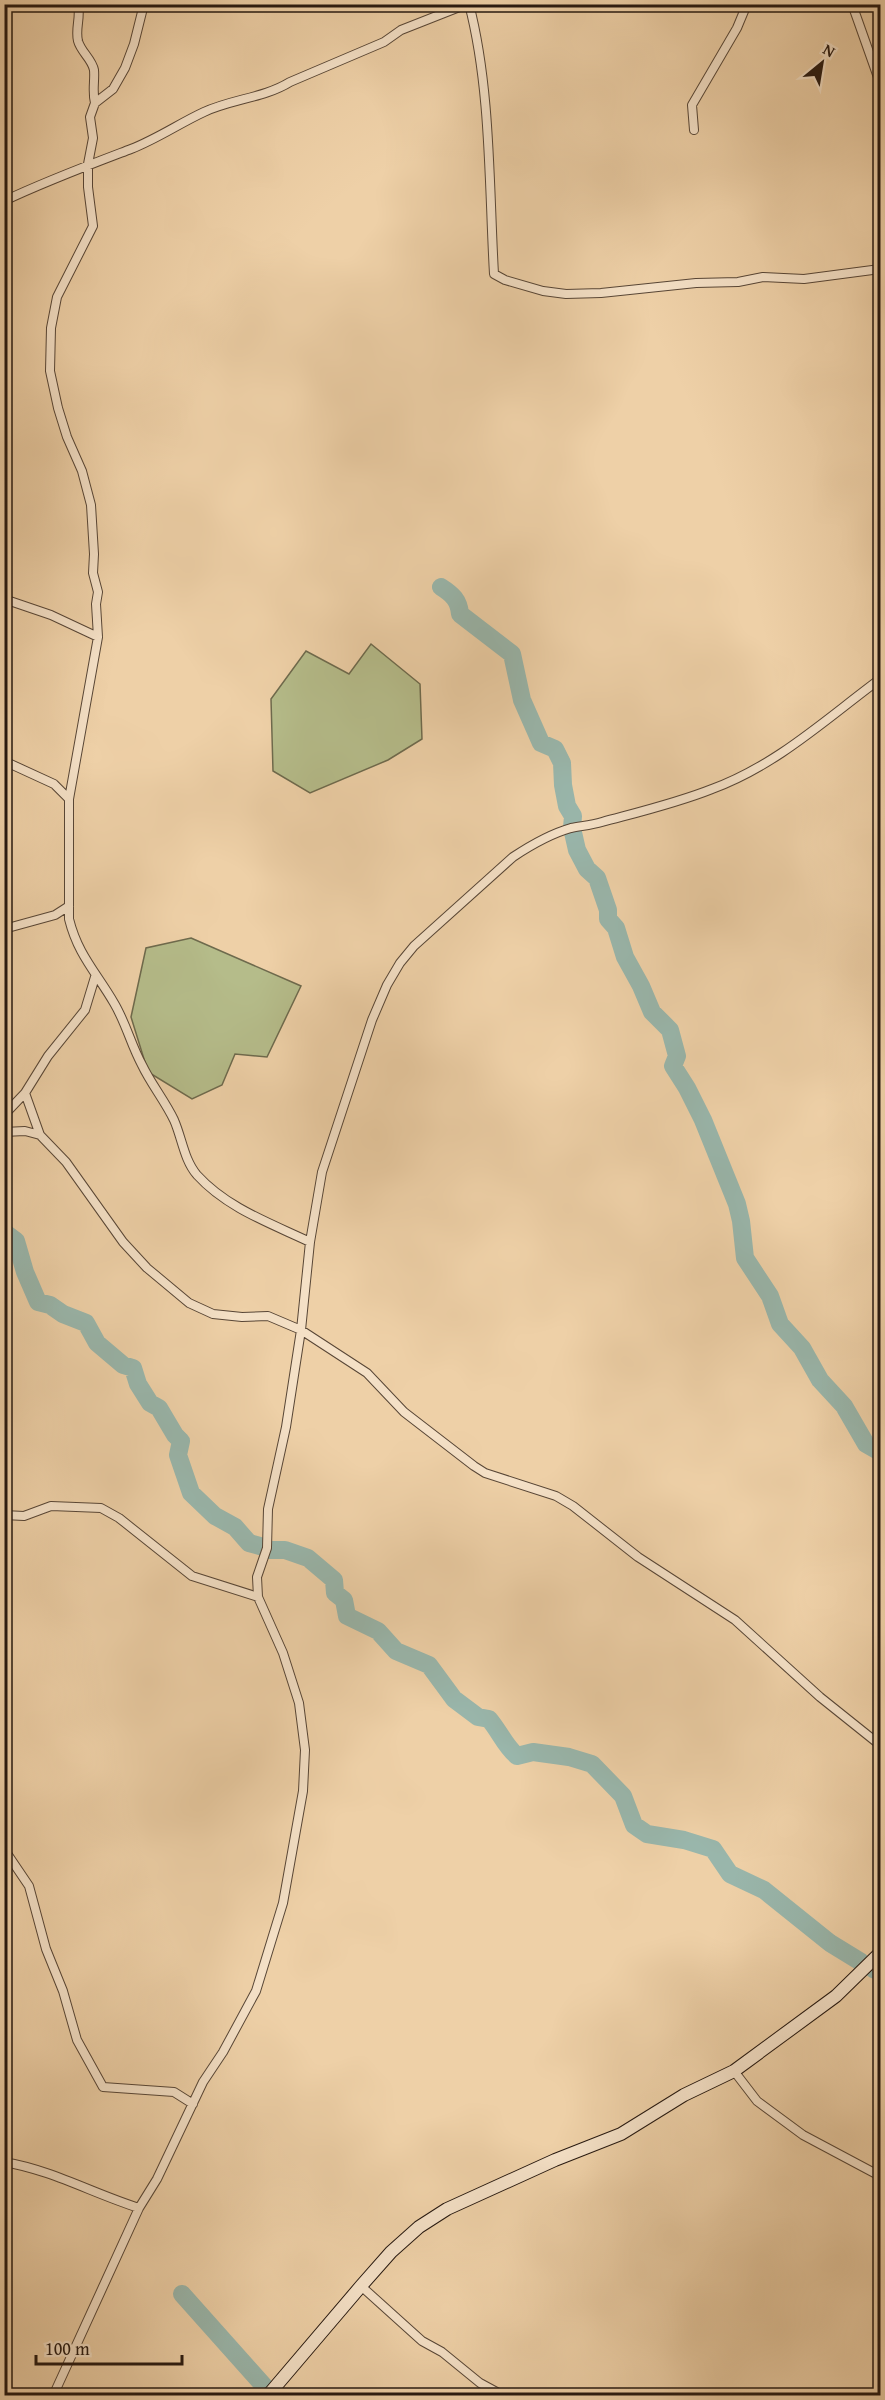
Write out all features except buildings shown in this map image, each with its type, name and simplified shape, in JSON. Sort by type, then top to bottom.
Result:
[{"type":"street","points":[[78,4],[80,17],[76,27],[78,42],[94,71],[95,103],[90,117],[93,138],[88,164],[88,187],[93,226],[57,297],[52,314],[50,371],[58,408],[67,437],[82,471],[91,505],[93,573],[98,592],[96,604],[98,637],[69,799],[69,919],[74,937],[95,977],[113,1001],[143,1069],[175,1122],[195,1173],[237,1208],[310,1242]]},
{"type":"street","points":[[95,103],[113,89],[125,68],[144,4]]},
{"type":"street","points":[[4,201],[88,164],[132,148],[224,104],[278,90],[290,82],[384,42],[401,30],[468,4],[479,41],[494,274],[505,280],[543,291],[566,294],[601,293],[696,283],[738,282],[763,277],[804,279],[880,269]]},
{"type":"street","points":[[694,130],[692,105],[736,28],[747,4]]},
{"type":"street","points":[[852,4],[880,83]]},
{"type":"street","points":[[4,599],[51,615],[98,637]]},
{"type":"street","points":[[53,2396],[139,2208],[157,2179],[193,2104],[256,1991],[283,1904],[303,1791],[305,1750],[298,1703],[283,1653],[258,1597],[257,1577],[267,1548],[268,1509],[286,1427],[301,1330],[310,1242],[328,1150],[372,1020],[387,985],[400,963],[414,946],[513,856],[527,847],[572,828],[609,820],[711,790],[755,770],[775,759],[880,679]]},
{"type":"street","points":[[4,761],[54,784],[69,799]]},
{"type":"street","points":[[4,929],[55,915],[69,906]]},
{"type":"street","points":[[4,1115],[26,1093],[48,1056],[85,1010],[95,977]]},
{"type":"street","points":[[26,1093],[40,1135],[66,1162],[123,1242],[147,1268],[189,1303],[213,1314],[242,1317],[268,1316],[301,1330],[367,1373],[404,1412],[484,1473],[556,1496],[573,1506],[646,1562],[735,1620],[820,1697],[880,1745]]},
{"type":"street","points":[[4,1131],[25,1131],[40,1135]]},
{"type":"street","points":[[4,1515],[24,1516],[51,1506],[101,1508],[127,1524],[192,1576],[258,1597]]},
{"type":"street","points":[[5,1853],[29,1886],[45,1949],[63,1991],[76,2040],[97,2079],[103,2087],[114,2089],[174,2092],[193,2104]]},
{"type":"street","points":[[267,2394],[361,2286],[419,2227],[447,2209],[555,2160],[621,2134],[684,2095],[735,2071],[836,1996],[880,1953]]},
{"type":"street","points":[[735,2071],[757,2101],[803,2135],[880,2176]]},
{"type":"street","points":[[4,2162],[39,2170],[139,2208]]},
{"type":"street","points":[[361,2286],[422,2341],[442,2352],[480,2384],[504,2396]]},
{"type":"street","points":[[267,2394],[290,2396]]},
{"type":"green space","points":[[371,644],[420,684],[422,739],[388,760],[310,793],[273,771],[271,699],[306,651],[349,674]]},
{"type":"green space","points":[[191,938],[301,986],[267,1057],[235,1054],[222,1085],[192,1099],[148,1072],[131,1017],[146,948]]},
{"type":"waterway","points":[[441,587],[454,598],[460,614],[512,654],[522,700],[541,743],[555,749],[562,763],[563,785],[567,806],[573,816],[572,828],[577,850],[587,869],[597,878],[608,910],[608,919],[616,928],[625,957],[652,1012],[670,1030],[677,1056],[673,1066],[703,1120],[737,1204],[745,1258],[770,1296],[780,1324],[802,1348],[820,1380],[844,1406],[866,1444],[880,1452]]},
{"type":"waterway","points":[[4,1232],[16,1241],[25,1272],[38,1302],[50,1305],[63,1314],[86,1323],[97,1343],[123,1365],[133,1368],[138,1384],[150,1403],[159,1408],[181,1441],[178,1455],[191,1493],[215,1516],[235,1527],[249,1543],[269,1550],[285,1550],[308,1558],[334,1580],[335,1593],[344,1600],[347,1616],[378,1631],[396,1651],[429,1665],[454,1699],[478,1717],[489,1719],[517,1756],[533,1752],[569,1757],[592,1764],[623,1796],[634,1825],[647,1834],[684,1840],[713,1849],[730,1874],[764,1890],[830,1943],[861,1962]]},
{"type":"waterway","points":[[873,1969],[880,1972]]},
{"type":"waterway","points":[[182,2294],[273,2396]]}]
